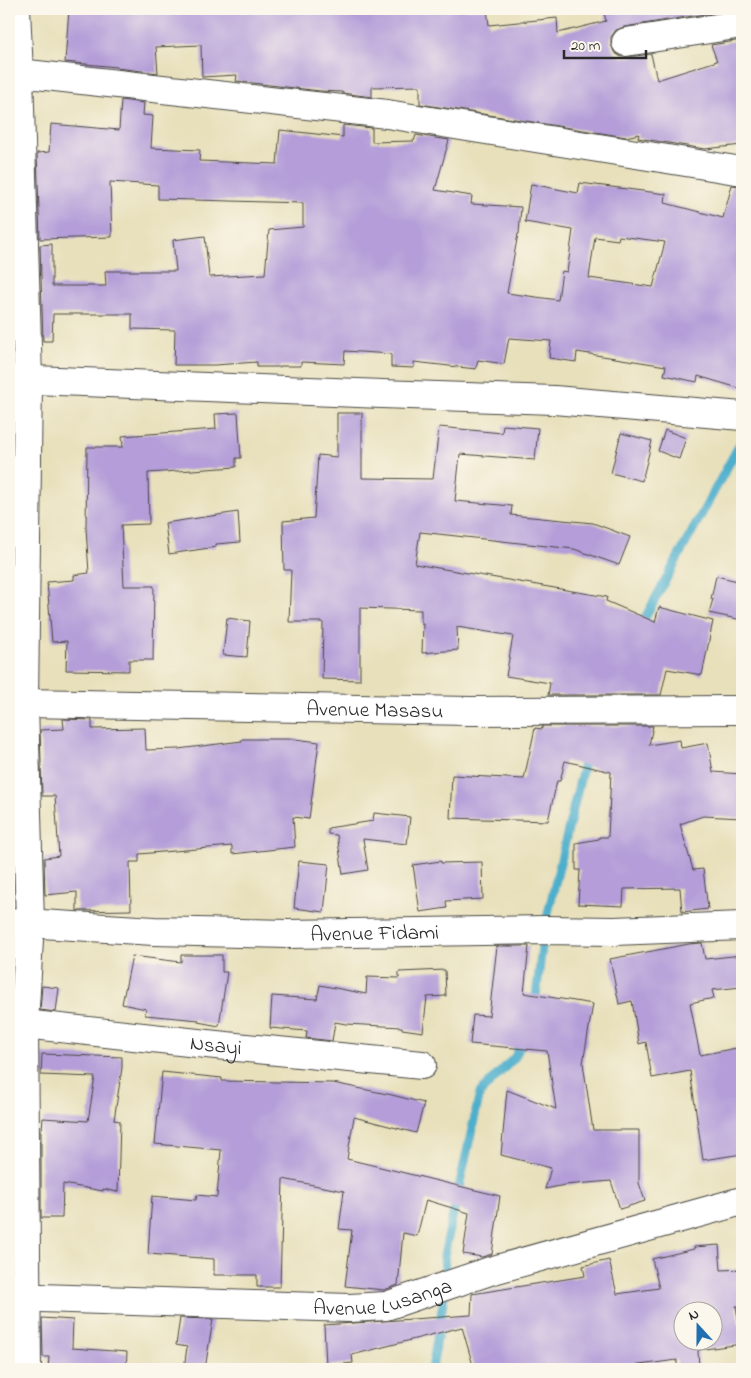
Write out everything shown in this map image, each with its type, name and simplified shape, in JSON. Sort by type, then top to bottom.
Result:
[{"type":"street","points":[[16,9],[19,73],[17,702],[19,923],[16,1024],[18,1298],[27,1369]]},
{"type":"street","points":[[626,42],[742,24]]},
{"type":"street","points":[[19,73],[387,114],[742,171]]},
{"type":"street","points":[[19,379],[554,400],[736,416]]},
{"type":"street","name":"Avenue Masasu","points":[[17,702],[470,711],[742,710]]},
{"type":"street","name":"Avenue Fidami","points":[[19,923],[287,934],[544,930],[614,931],[742,926]]},
{"type":"street","name":"Nsayi","points":[[16,1024],[422,1065]]},
{"type":"street","name":"Avenue Lusanga","points":[[18,1298],[350,1308],[386,1306],[490,1271],[742,1201]]},
{"type":"building","points":[[69,9],[487,9],[489,25],[557,18],[558,33],[606,21],[603,9],[737,9],[624,27],[616,30],[611,37],[611,44],[614,52],[621,57],[651,54],[657,80],[717,61],[711,45],[742,40],[742,145],[705,149],[638,138],[639,134],[626,137],[420,104],[420,86],[372,87],[372,97],[236,81],[237,75],[202,77],[201,45],[156,47],[158,73],[65,62]]},
{"type":"building","points":[[121,100],[144,103],[143,115],[153,116],[151,148],[200,150],[199,161],[277,164],[280,130],[343,137],[343,125],[372,128],[372,142],[414,141],[416,135],[449,140],[435,190],[472,196],[471,204],[521,207],[519,234],[507,293],[558,300],[562,271],[567,272],[573,230],[525,222],[531,184],[578,193],[580,183],[666,194],[665,203],[723,218],[732,185],[742,186],[742,389],[698,376],[697,382],[664,375],[666,366],[577,352],[576,362],[549,358],[551,341],[509,338],[504,364],[478,360],[476,369],[414,362],[414,368],[391,367],[391,354],[345,351],[344,364],[301,362],[301,366],[280,367],[257,367],[257,362],[174,365],[175,330],[132,329],[132,314],[53,314],[52,341],[43,341],[40,245],[52,244],[52,286],[106,286],[105,271],[176,271],[173,240],[205,236],[209,277],[265,274],[269,230],[303,227],[303,203],[158,199],[158,185],[110,182],[112,237],[40,239],[37,153],[49,152],[51,124],[119,130]],"holes":[[[619,236],[665,242],[653,287],[589,278],[595,237],[618,240]]]},
{"type":"building","points":[[238,413],[241,458],[236,458],[236,467],[148,473],[149,524],[121,525],[124,586],[154,586],[153,660],[129,660],[129,671],[66,670],[67,641],[52,642],[47,582],[74,580],[74,575],[89,573],[86,528],[87,447],[123,447],[122,436],[216,429],[215,414]]},
{"type":"building","points":[[337,413],[362,413],[362,478],[433,479],[439,427],[502,433],[503,425],[538,428],[535,460],[460,454],[455,501],[512,506],[511,515],[593,523],[630,537],[619,565],[574,549],[420,532],[415,564],[607,597],[606,601],[655,622],[659,607],[713,621],[702,675],[667,669],[661,695],[548,695],[550,683],[506,676],[513,636],[457,627],[458,650],[422,653],[423,624],[421,624],[421,610],[360,608],[360,680],[322,679],[323,622],[289,622],[291,570],[284,570],[283,521],[314,518],[318,455],[337,457]]},
{"type":"building","points":[[665,430],[686,438],[679,459],[658,451]]},
{"type":"building","points":[[621,433],[652,441],[642,481],[611,473]]},
{"type":"building","points":[[238,512],[240,542],[216,544],[216,547],[169,554],[165,523]]},
{"type":"building","points":[[716,576],[742,582],[742,620],[709,613]]},
{"type":"building","points":[[227,618],[250,621],[247,657],[223,655]]},
{"type":"building","points":[[63,719],[92,720],[92,729],[145,728],[146,750],[178,749],[242,741],[242,739],[295,739],[319,742],[309,819],[293,817],[295,847],[232,854],[232,846],[139,854],[139,862],[130,862],[131,910],[77,911],[77,892],[45,895],[44,858],[59,856],[55,796],[42,796],[40,730],[64,729]]},
{"type":"building","points":[[542,726],[653,726],[649,745],[680,740],[681,748],[708,743],[713,772],[742,774],[742,818],[703,816],[680,824],[693,870],[703,869],[708,909],[682,912],[680,888],[624,889],[623,906],[578,904],[580,870],[576,870],[576,843],[599,839],[599,837],[608,837],[611,772],[565,761],[560,781],[557,781],[548,821],[450,818],[452,775],[524,779],[535,728],[542,729]]},
{"type":"building","points":[[374,813],[410,817],[407,844],[363,839],[368,870],[343,874],[337,835],[328,834],[328,828],[373,821]]},
{"type":"building","points":[[299,861],[329,864],[324,912],[294,908]]},
{"type":"building","points":[[441,861],[441,863],[482,862],[483,899],[446,901],[447,908],[420,912],[413,865]]},
{"type":"building","points":[[702,943],[705,959],[742,955],[742,987],[712,990],[714,998],[690,1003],[700,1055],[742,1047],[742,1154],[703,1160],[690,1071],[652,1078],[646,1042],[639,1044],[632,1001],[619,1004],[610,959]]},
{"type":"building","points":[[497,946],[529,946],[524,993],[593,1004],[583,1063],[593,1130],[639,1130],[639,1183],[645,1201],[620,1209],[611,1181],[565,1185],[545,1189],[551,1168],[501,1155],[507,1090],[556,1109],[547,1051],[470,1044],[473,1015],[489,1016]]},
{"type":"building","points":[[181,955],[222,955],[222,972],[227,972],[219,1026],[198,1022],[199,1020],[145,1015],[146,1009],[122,1004],[132,956],[181,962]]},
{"type":"building","points":[[445,970],[446,996],[427,997],[423,1032],[402,1029],[402,1027],[335,1022],[332,1041],[306,1038],[307,1031],[270,1028],[272,996],[317,999],[320,985],[366,994],[367,977],[399,978],[399,972]]},
{"type":"building","points":[[42,986],[59,988],[56,1012],[40,1010]]},
{"type":"building","points":[[42,1054],[122,1057],[114,1120],[120,1121],[118,1192],[63,1184],[62,1218],[41,1218],[41,1129],[43,1118],[88,1121],[95,1077],[41,1075]]},
{"type":"building","points":[[162,1072],[222,1078],[222,1081],[333,1083],[424,1103],[416,1133],[354,1117],[347,1159],[500,1196],[492,1254],[482,1257],[463,1254],[469,1213],[426,1200],[417,1236],[403,1233],[398,1285],[384,1290],[345,1286],[352,1230],[339,1229],[344,1191],[283,1179],[280,1287],[257,1287],[257,1275],[214,1275],[214,1259],[148,1254],[152,1196],[196,1200],[197,1195],[217,1197],[221,1150],[155,1144]]},
{"type":"building","points":[[719,1245],[721,1270],[742,1269],[742,1306],[736,1306],[742,1344],[724,1346],[724,1300],[674,1300],[674,1350],[698,1350],[699,1369],[677,1369],[677,1360],[624,1367],[624,1369],[474,1369],[462,1327],[352,1355],[353,1363],[326,1366],[324,1325],[471,1315],[472,1294],[585,1276],[583,1266],[609,1260],[617,1294],[659,1288],[652,1259],[694,1249],[694,1247]]},
{"type":"building","points":[[42,1318],[73,1320],[72,1348],[127,1352],[126,1369],[48,1369],[49,1357],[43,1357]]},
{"type":"building","points":[[180,1318],[213,1319],[205,1369],[184,1369],[187,1347],[176,1345]]},
{"type":"waterway","points":[[640,627],[742,440]]},
{"type":"waterway","points":[[535,1005],[544,930],[586,755]]},
{"type":"waterway","points":[[432,1369],[446,1285],[444,1255],[480,1093],[515,1057],[524,1038]]}]
